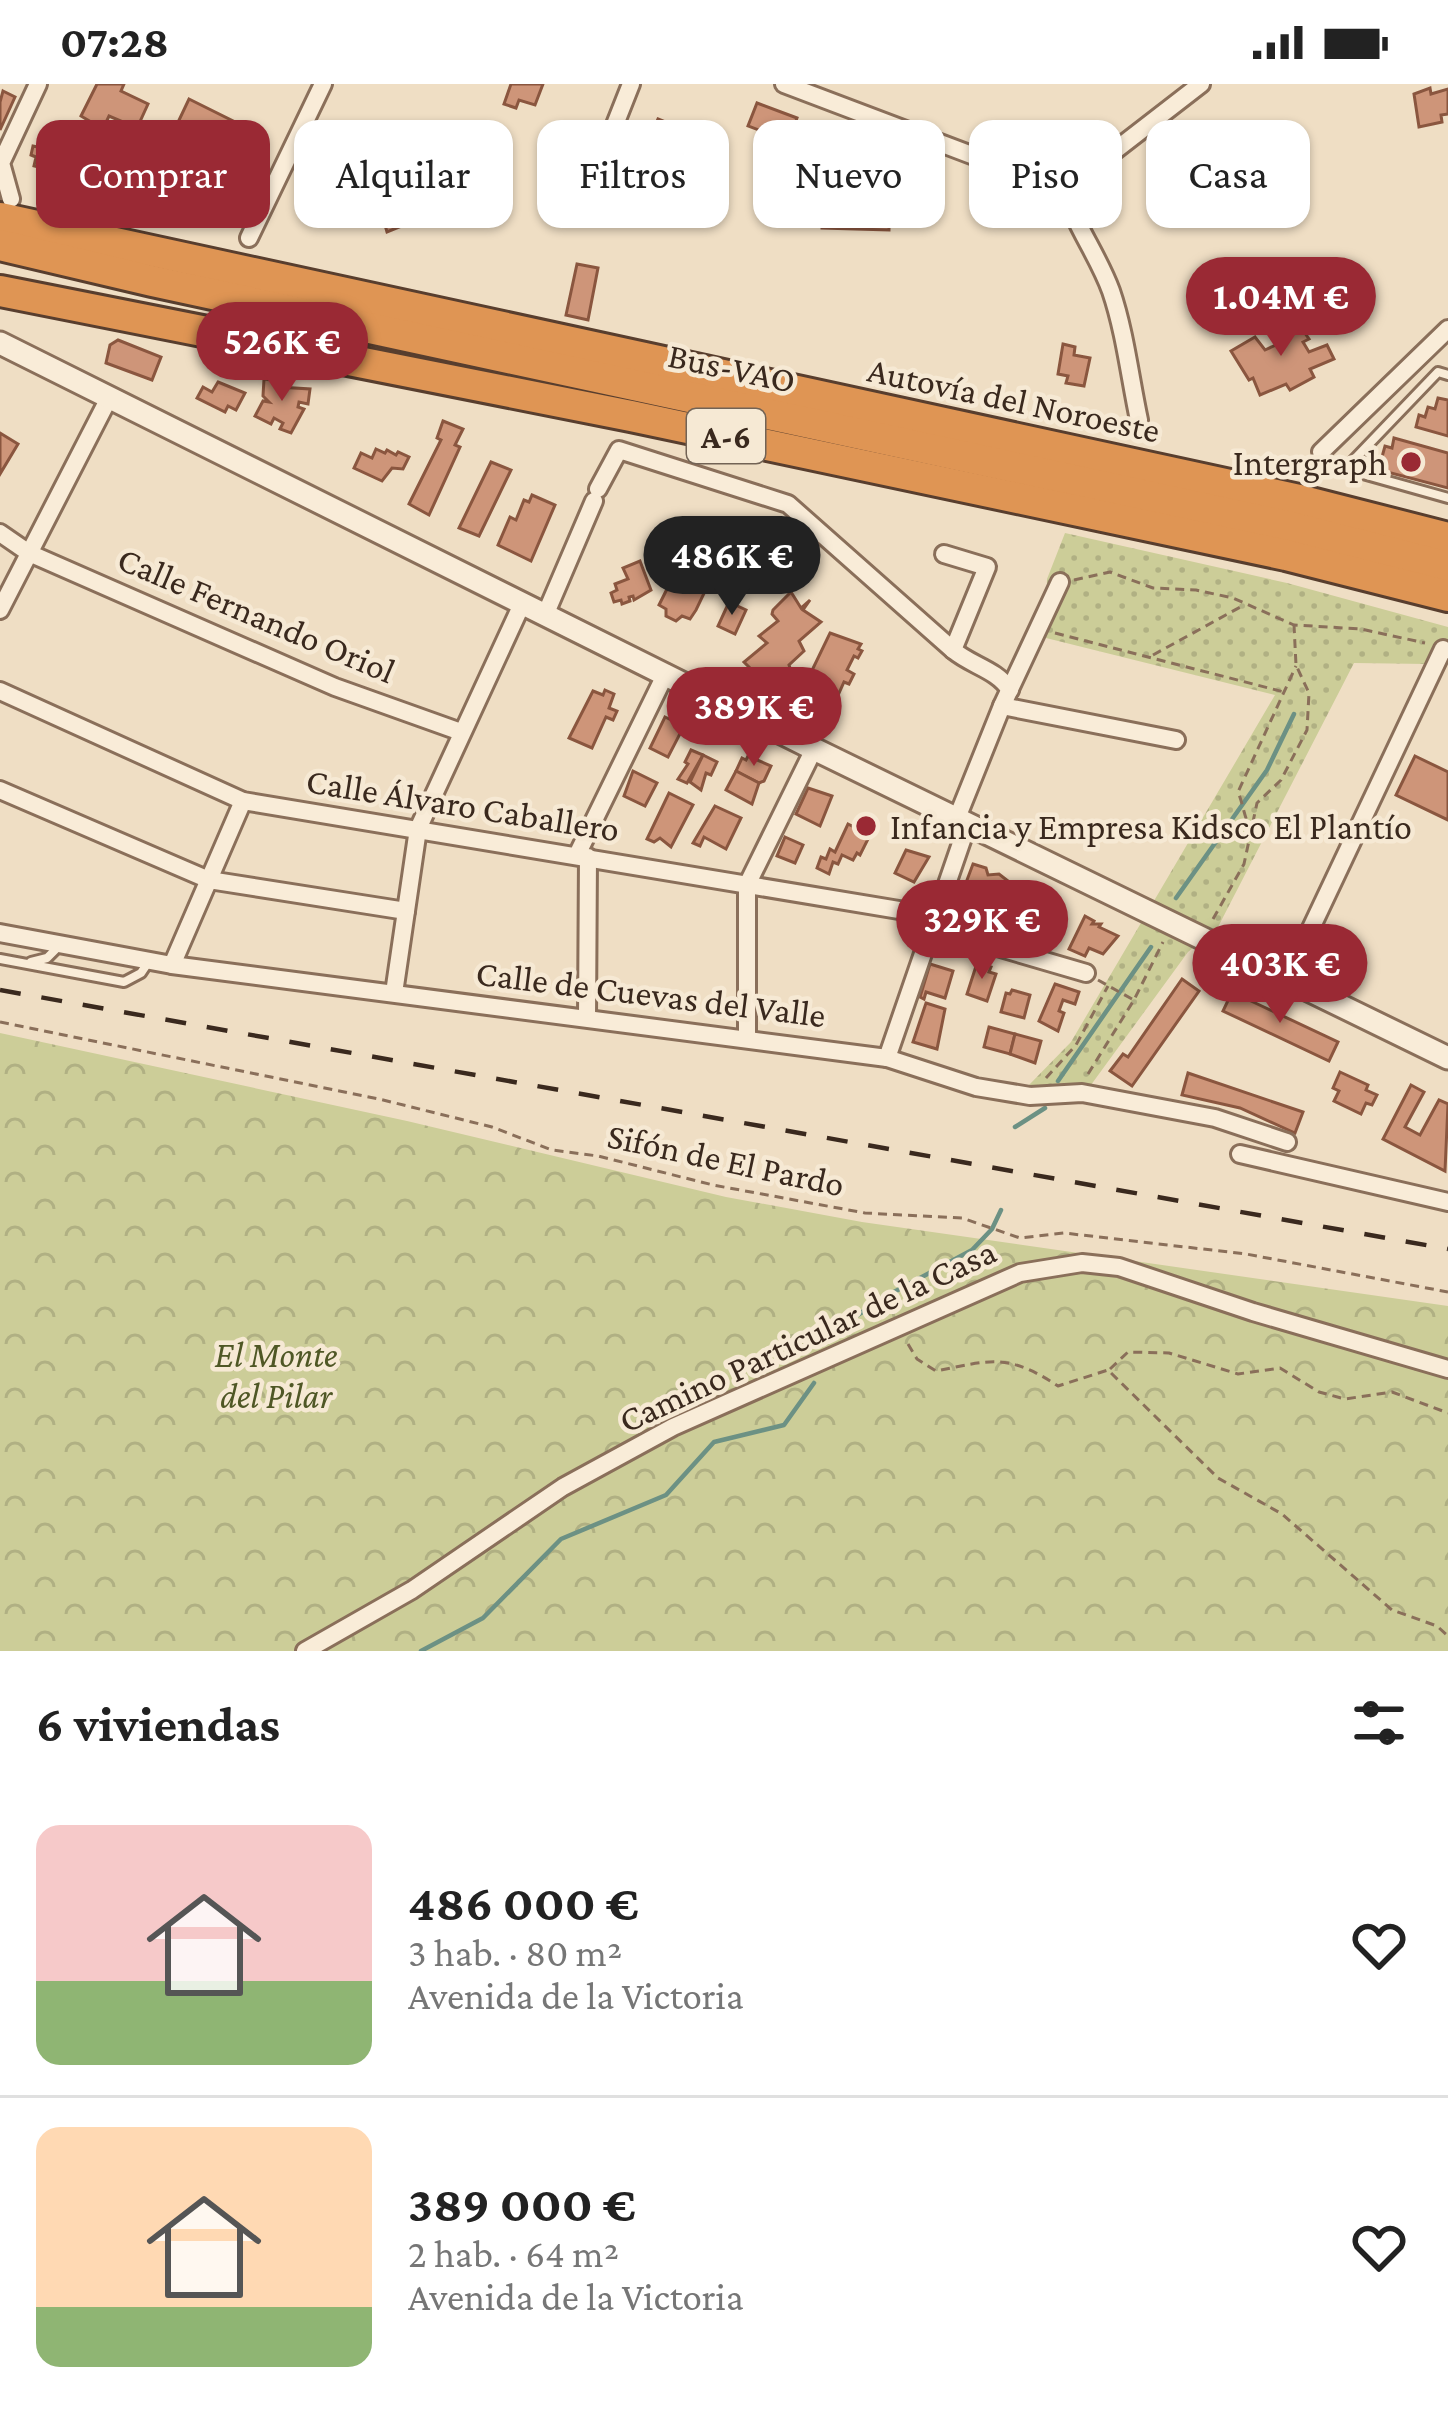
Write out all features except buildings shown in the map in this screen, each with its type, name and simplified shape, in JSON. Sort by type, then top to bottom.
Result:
[{"type":"highway","name":"Autovía del Noroeste","points":[[4,204],[198,250],[208,265],[1253,490],[1448,538]]},
{"type":"highway","name":"Bus-VAO","points":[[0,245],[1291,527],[1448,566]]},
{"type":"highway","points":[[0,264],[132,296],[471,363],[637,387]]},
{"type":"highway","name":"A-6","points":[[0,291],[654,421],[1286,555],[1448,596]]},
{"type":"street","points":[[4,204],[3,153],[38,84]]},
{"type":"street","points":[[249,238],[323,84]]},
{"type":"street","points":[[617,120],[631,84]]},
{"type":"street","points":[[784,84],[969,154]]},
{"type":"street","points":[[1122,145],[1201,84]]},
{"type":"street","points":[[1080,228],[1112,295],[1138,420]]},
{"type":"street","points":[[1321,452],[1445,335]]},
{"type":"street","points":[[0,343],[814,749],[1448,1058]]},
{"type":"street","points":[[0,610],[110,396]]},
{"type":"street","points":[[546,613],[619,450],[788,504],[952,650],[1001,676],[1006,698]]},
{"type":"street","name":"Calle Fernando Oriol","points":[[0,533],[28,553],[335,687],[461,732]]},
{"type":"street","points":[[944,554],[987,567],[952,650]]},
{"type":"street","points":[[887,1058],[1006,698],[1060,582]]},
{"type":"street","points":[[394,993],[418,829],[523,602]]},
{"type":"street","points":[[1287,979],[1443,649]]},
{"type":"street","points":[[587,1018],[582,856],[666,673]]},
{"type":"street","name":"Calle Álvaro Caballero","points":[[0,691],[243,801],[582,856],[934,922],[1086,974]]},
{"type":"street","points":[[1006,698],[1176,740]]},
{"type":"street","points":[[747,1037],[747,885],[814,749]]},
{"type":"street","points":[[0,790],[209,880],[406,911]]},
{"type":"street","points":[[172,965],[243,801]]},
{"type":"street","name":"Calle de Cuevas del Valle","points":[[0,933],[172,965],[887,1058],[976,1088],[1030,1096],[1082,1093],[1215,1118],[1287,1142]]},
{"type":"street","points":[[1240,1154],[1448,1202]]},
{"type":"street","name":"Camino Particular de la Casa","points":[[305,1651],[412,1590],[562,1487],[673,1427],[1020,1273],[1082,1263],[1119,1267],[1448,1369]]},
{"type":"lane","points":[[1448,376],[1438,373],[1345,469],[1448,498]]},
{"type":"lane","points":[[24,963],[47,958],[61,944]]},
{"type":"lane","points":[[0,959],[124,982],[140,974],[149,961]]},
{"type":"path","points":[[1060,582],[1110,572],[1153,588],[1196,590],[1246,604],[1294,626],[1360,629],[1443,649]]},
{"type":"path","points":[[1149,657],[1246,604]]},
{"type":"path","points":[[1209,926],[1244,863],[1257,803],[1281,780],[1307,730],[1309,693],[1296,665],[1294,626]]},
{"type":"path","points":[[1036,628],[1284,692]]},
{"type":"path","points":[[1252,832],[1238,792],[1296,665]]},
{"type":"path","points":[[1082,1093],[1085,1079],[1134,1000],[1172,923]]},
{"type":"path","points":[[1030,1096],[1076,1045],[1108,986],[1134,1000]]},
{"type":"path","name":"Sifón de El Pardo","points":[[0,1022],[379,1099],[492,1127],[552,1150],[598,1156],[713,1185],[865,1213],[962,1218],[1020,1238],[1064,1233],[1226,1251],[1448,1292]]},
{"type":"path","points":[[910,1318],[903,1334],[917,1359],[936,1371],[994,1359],[1036,1371],[1058,1386],[1108,1370],[1128,1352],[1169,1354],[1238,1375],[1280,1368],[1319,1392],[1345,1399],[1392,1392],[1448,1412]]},
{"type":"path","points":[[1108,1370],[1218,1478],[1282,1514],[1392,1610],[1437,1626],[1448,1636]]},
{"type":"green space","points":[[1065,533],[1287,583],[1448,627],[1448,645],[1427,664],[1354,663],[1218,927],[1188,952],[1088,1089],[1029,1085],[1071,1042],[1275,695],[1046,638],[1047,579]]},
{"type":"green space","name":"El Monte del Pilar","points":[[0,1033],[407,1121],[726,1197],[862,1222],[1448,1306],[1448,1651],[0,1651]]},
{"type":"waterway","points":[[1176,898],[1267,770],[1294,714]]},
{"type":"waterway","points":[[1058,1081],[1151,947]]},
{"type":"waterway","points":[[1015,1127],[1045,1108]]},
{"type":"waterway","points":[[826,1335],[972,1250],[992,1229],[1001,1210]]},
{"type":"waterway","points":[[421,1651],[483,1618],[561,1539],[666,1495],[714,1442],[784,1425],[814,1383]]},
{"type":"railway","points":[[0,990],[1448,1249]]},
{"type":"place","name":"Intergraph","points":[[1411,462]]},
{"type":"place","name":"Infancia y Empresa Kidsco El Plantío","points":[[866,826]]}]
